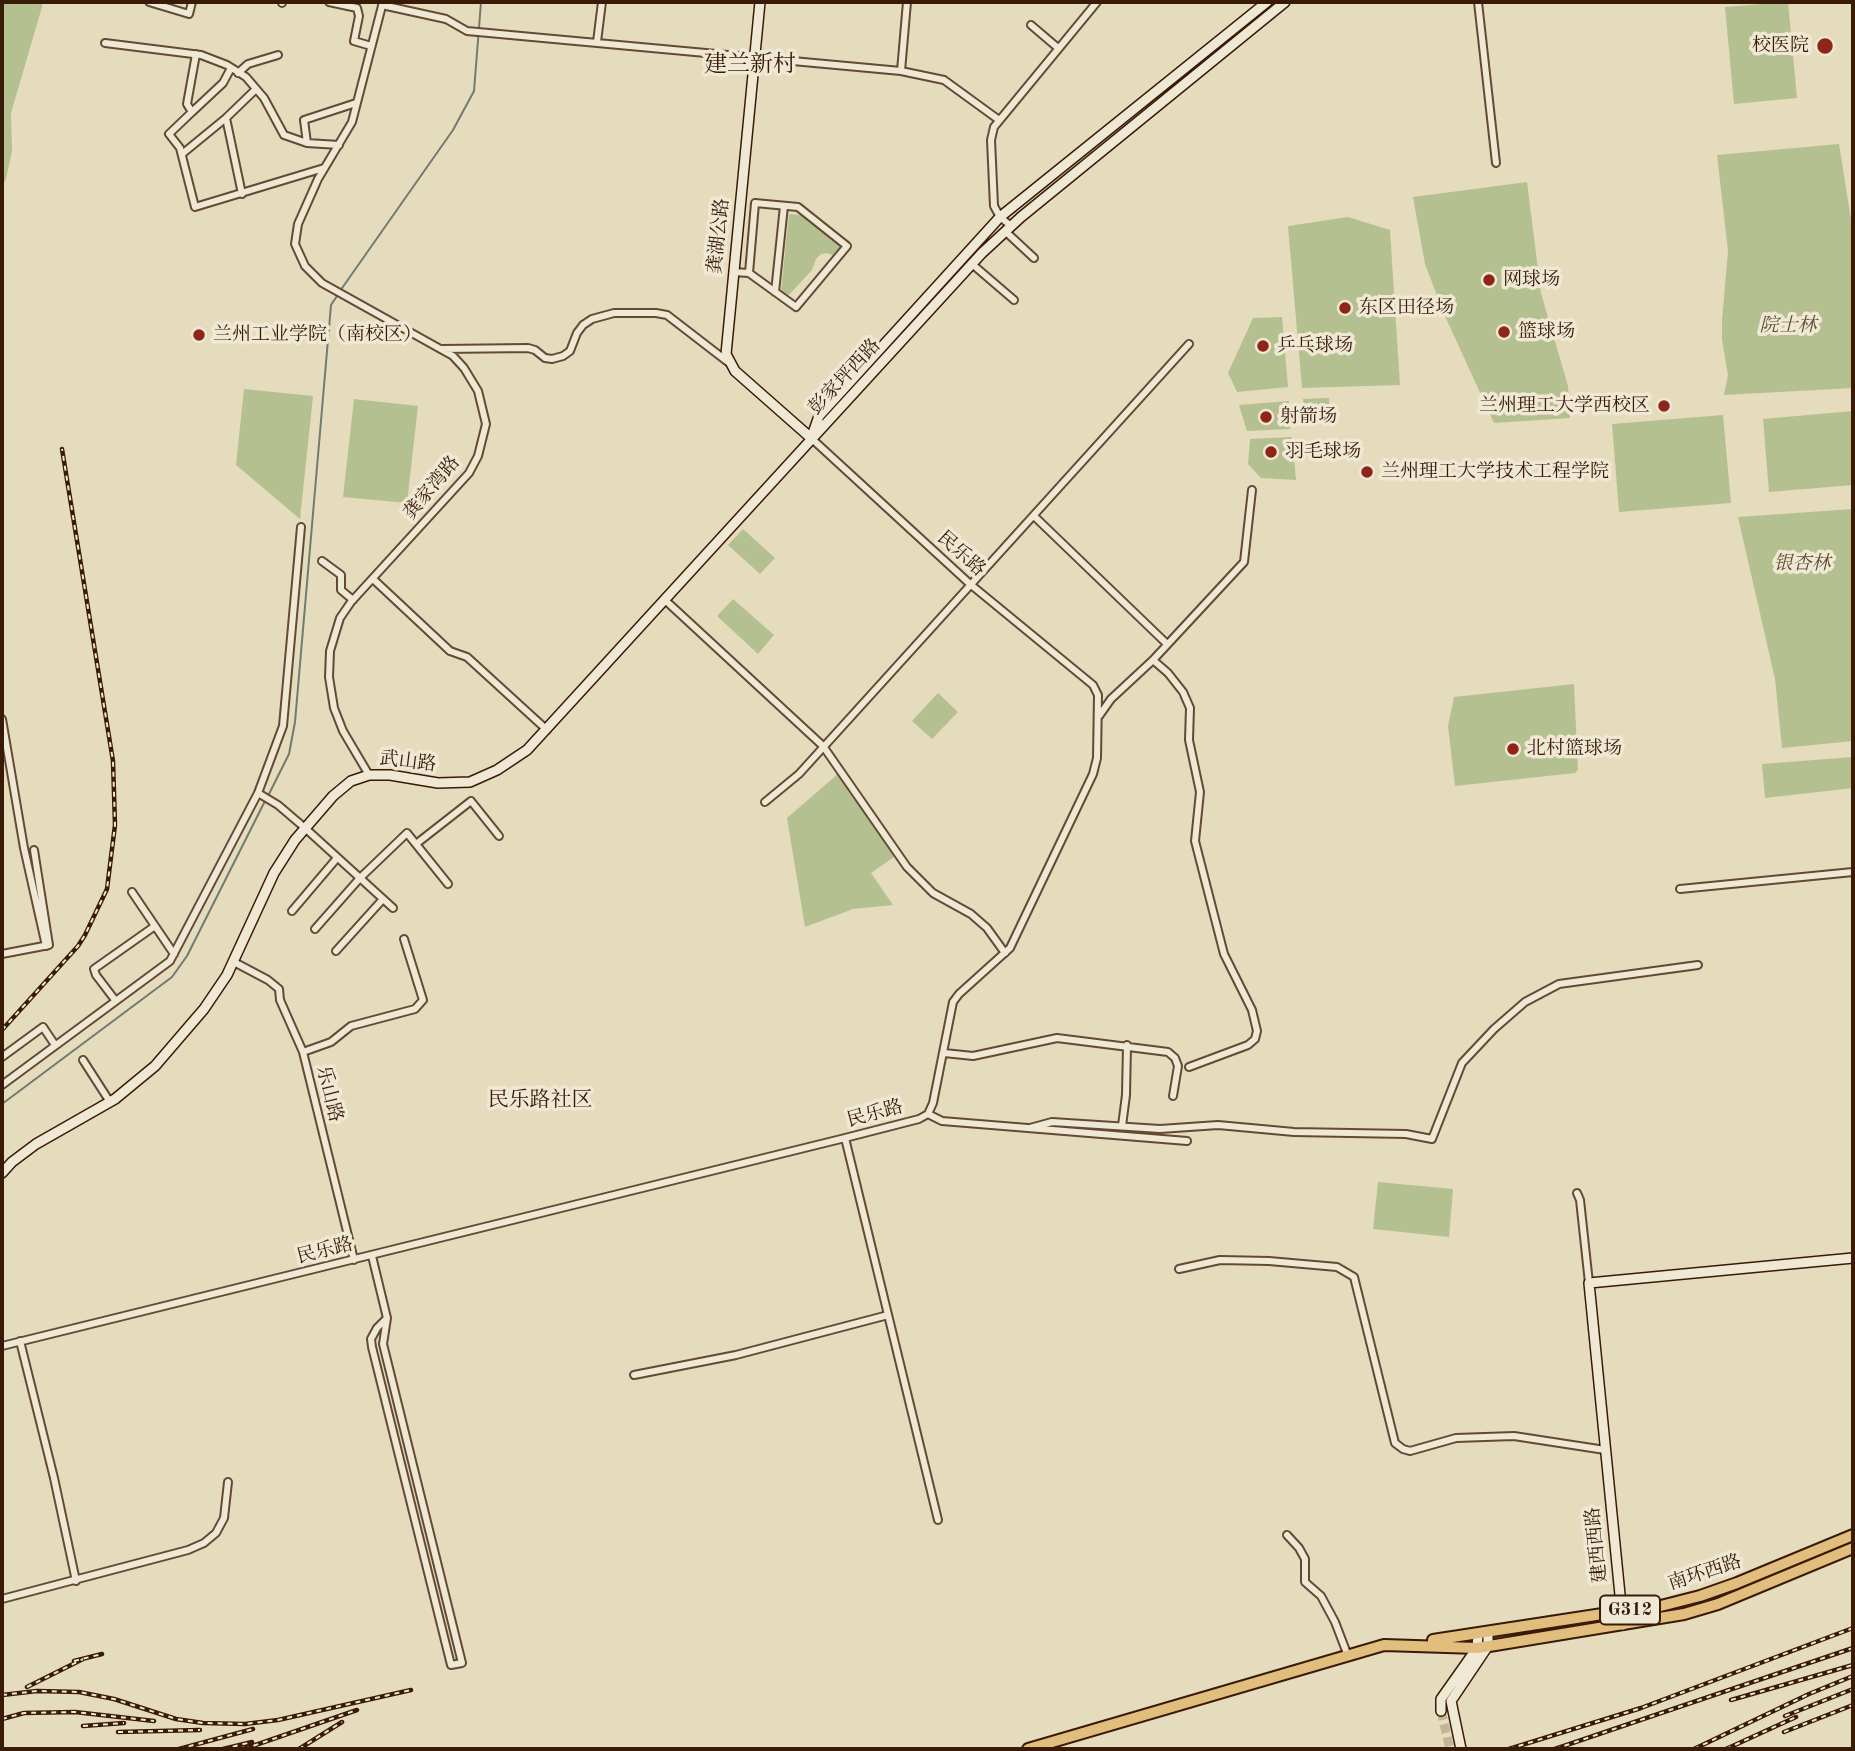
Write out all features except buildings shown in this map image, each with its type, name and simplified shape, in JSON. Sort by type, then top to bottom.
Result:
[{"type":"highway","name":"南环西路","points":[[1395,1644],[1649,1609],[1700,1596],[1853,1535]]},
{"type":"highway","name":"南环西路","points":[[1623,1625],[1684,1614],[1718,1604],[1853,1548]]},
{"type":"highway","name":"G312","points":[[1028,1749],[1395,1644],[1482,1647],[1623,1625]]},
{"type":"main road","name":"龚湖公路","points":[[728,362],[726,354],[733,272],[761,2]]},
{"type":"main road","name":"彭家坪西路","points":[[811,438],[819,416],[1000,218],[1267,2]]},
{"type":"main road","name":"彭家坪西路","points":[[811,438],[827,424],[972,264],[1008,229],[1285,2]]},
{"type":"main road","points":[[728,362],[734,371],[811,438]]},
{"type":"main road","name":"武山路","points":[[2,1173],[36,1144],[110,1102],[155,1066],[204,1009],[234,962],[274,873],[304,828],[333,796],[351,781],[369,775],[390,775],[438,783],[470,782],[512,761],[547,730],[811,438]]},
{"type":"main road","points":[[1589,1283],[1853,1258]]},
{"type":"main road","name":"建西西路","points":[[1589,1283],[1623,1625]]},
{"type":"main road","points":[[1461,1749],[1451,1701],[1482,1647],[1483,1633]]},
{"type":"main road","points":[[1441,1711],[1441,1699],[1482,1647]]},
{"type":"street","points":[[149,2],[189,14],[192,2]]},
{"type":"street","points":[[329,2],[357,5],[359,16],[354,41],[372,46]]},
{"type":"street","points":[[597,42],[602,2]]},
{"type":"street","points":[[901,71],[907,2]]},
{"type":"street","points":[[1034,258],[1008,229],[994,205],[991,140],[993,127],[1097,2]]},
{"type":"street","points":[[1478,2],[1496,163]]},
{"type":"street","name":"龚家湾路","points":[[369,775],[343,732],[334,708],[329,677],[330,651],[340,618],[469,474],[484,440],[486,424],[478,391],[453,356],[332,289],[312,275],[299,256],[295,244],[298,224],[324,168],[352,122],[383,4],[446,19],[467,31],[901,71],[944,80],[999,120]]},
{"type":"street","points":[[1031,25],[1058,48]]},
{"type":"street","points":[[105,43],[196,54],[235,71],[256,89],[264,98],[284,135],[307,143],[339,145]]},
{"type":"street","points":[[192,112],[187,104],[196,54]]},
{"type":"street","points":[[278,55],[247,64],[235,71],[169,134],[180,148],[195,207],[324,168]]},
{"type":"street","points":[[182,154],[256,89]]},
{"type":"street","points":[[307,143],[304,120],[356,103]]},
{"type":"street","points":[[226,118],[242,194]]},
{"type":"street","points":[[733,272],[749,273],[796,307],[847,246],[798,207],[755,203],[749,273]]},
{"type":"street","points":[[775,292],[784,206]]},
{"type":"street","points":[[972,264],[1014,300]]},
{"type":"street","points":[[440,349],[528,348],[552,359],[570,351],[577,333],[592,319],[614,313],[656,313],[667,315],[728,362]]},
{"type":"street","points":[[765,803],[799,774],[1189,344]]},
{"type":"street","name":"民乐路","points":[[2,1346],[845,1138],[919,1119],[928,1114],[944,1054],[953,1002],[1005,953],[1093,774],[1097,758],[1098,695],[1093,685],[970,584],[811,438]]},
{"type":"street","points":[[1097,717],[1111,699],[1153,660],[1244,562],[1252,490]]},
{"type":"street","points":[[1034,516],[1167,644]]},
{"type":"street","points":[[2,1085],[170,961],[174,954],[260,793],[283,726],[301,527]]},
{"type":"street","points":[[322,561],[341,575],[341,590],[354,600]]},
{"type":"street","points":[[373,579],[450,651],[467,657],[547,730]]},
{"type":"street","points":[[665,600],[823,746],[907,867],[933,893],[971,914],[986,928],[1005,953]]},
{"type":"street","points":[[1153,660],[1183,692],[1190,708],[1189,740],[1200,792],[1195,841],[1224,954],[1252,1010],[1257,1031],[1255,1039],[1248,1045],[1189,1067]]},
{"type":"street","points":[[2,719],[24,848],[46,946]]},
{"type":"street","points":[[260,793],[278,805],[393,908]]},
{"type":"street","points":[[416,844],[471,801],[499,836]]},
{"type":"street","points":[[315,929],[360,878],[407,833],[448,884]]},
{"type":"street","points":[[2,954],[49,945],[34,850]]},
{"type":"street","points":[[292,911],[337,858]]},
{"type":"street","points":[[1680,889],[1853,872]]},
{"type":"street","points":[[132,892],[174,954]]},
{"type":"street","points":[[337,951],[383,899]]},
{"type":"street","points":[[116,1000],[94,969],[155,926]]},
{"type":"street","points":[[303,1052],[331,1042],[352,1026],[415,1009],[423,1000],[404,939]]},
{"type":"street","name":"乐山路","points":[[234,962],[279,989],[285,1011],[303,1052],[354,1260]]},
{"type":"street","points":[[1030,1128],[1052,1122],[1160,1129],[1218,1125],[1294,1132],[1406,1134],[1432,1139],[1462,1063],[1494,1029],[1525,1002],[1559,984],[1698,965]]},
{"type":"street","points":[[2,1057],[43,1027],[55,1045]]},
{"type":"street","points":[[944,1054],[973,1056],[1057,1038],[1168,1052],[1175,1058],[1178,1066],[1173,1097]]},
{"type":"street","points":[[1122,1126],[1127,1045]]},
{"type":"street","points":[[83,1060],[110,1102]]},
{"type":"street","points":[[928,1114],[942,1121],[1187,1141]]},
{"type":"street","points":[[845,1138],[938,1520]]},
{"type":"street","points":[[1577,1193],[1589,1283]]},
{"type":"street","points":[[372,1256],[387,1318],[383,1344],[462,1662],[451,1665],[372,1347],[371,1339],[387,1318]]},
{"type":"street","points":[[1179,1269],[1220,1260],[1269,1261],[1337,1267],[1354,1277],[1395,1443],[1403,1450],[1410,1451],[1456,1438],[1514,1436],[1605,1450]]},
{"type":"street","points":[[634,1375],[736,1354],[888,1315]]},
{"type":"street","points":[[20,1342],[76,1581]]},
{"type":"street","points":[[2,1599],[188,1550],[204,1543],[216,1533],[224,1518],[228,1482]]},
{"type":"street","points":[[415,1520],[426,1517]]},
{"type":"street","points":[[1287,1535],[1306,1559],[1305,1582],[1321,1596],[1348,1656]]},
{"type":"green space","points":[[2,2],[42,2],[42,7],[11,113],[12,151],[2,187]]},
{"type":"green space","points":[[1788,2],[1797,98],[1734,104],[1725,7]]},
{"type":"green space","name":"院士林","points":[[1839,144],[1853,232],[1853,388],[1724,395],[1728,375],[1722,340],[1722,320],[1728,251],[1717,155]]},
{"type":"green space","points":[[1527,182],[1541,293],[1568,386],[1570,418],[1494,423],[1444,314],[1425,264],[1413,197]]},
{"type":"green space","points":[[789,214],[805,215],[843,246],[835,256],[821,254],[812,270],[787,297],[781,291]]},
{"type":"green space","name":"东区田径场","points":[[1348,217],[1390,230],[1400,385],[1302,388],[1288,226]]},
{"type":"green space","name":"乒乓球场","points":[[1282,317],[1288,387],[1237,392],[1228,373],[1253,318]]},
{"type":"green space","points":[[244,389],[313,396],[300,519],[236,465]]},
{"type":"green space","points":[[1329,398],[1330,415],[1304,417],[1303,399]]},
{"type":"green space","points":[[354,399],[418,406],[407,503],[343,497]]},
{"type":"green space","name":"射箭场","points":[[1289,401],[1290,429],[1247,431],[1239,405]]},
{"type":"green space","points":[[1853,411],[1853,485],[1769,492],[1763,419]]},
{"type":"green space","points":[[1723,415],[1731,503],[1619,512],[1612,424]]},
{"type":"green space","name":"羽毛球场","points":[[1292,437],[1296,480],[1261,478],[1248,464],[1250,439]]},
{"type":"green space","name":"银杏林","points":[[1853,509],[1853,741],[1782,748],[1775,679],[1738,517]]},
{"type":"green space","points":[[743,529],[775,558],[760,574],[728,545]]},
{"type":"green space","points":[[733,599],[774,635],[758,654],[717,616]]},
{"type":"green space","name":"北村篮球场","points":[[1574,684],[1578,770],[1575,773],[1455,786],[1448,726],[1454,697]]},
{"type":"green space","points":[[938,693],[958,712],[932,739],[912,721]]},
{"type":"green space","points":[[1853,757],[1853,788],[1765,798],[1762,764]]},
{"type":"green space","points":[[839,773],[894,857],[871,873],[893,905],[853,909],[805,927],[787,818]]},
{"type":"green space","points":[[1378,1182],[1453,1189],[1449,1237],[1373,1229]]},
{"type":"waterway","points":[[340,291],[453,130],[474,91],[481,2]]},
{"type":"waterway","points":[[268,796],[289,754],[295,722],[331,305],[337,296]]},
{"type":"waterway","points":[[2,1104],[172,977],[187,956],[265,801]]},
{"type":"tunnel","points":[[1441,1711],[1450,1749]]},
{"type":"railway","points":[[2,1030],[85,935],[107,889],[115,825],[113,761],[62,449]]},
{"type":"railway","points":[[1509,1749],[1641,1708],[1853,1628]]},
{"type":"railway","points":[[1555,1749],[1853,1648]]},
{"type":"railway","points":[[74,1661],[102,1654]]},
{"type":"railway","points":[[27,1687],[83,1659]]},
{"type":"railway","points":[[1731,1700],[1853,1665]]},
{"type":"railway","points":[[1694,1749],[1853,1676]]},
{"type":"railway","points":[[1785,1716],[1853,1689]]},
{"type":"railway","points":[[2,1695],[37,1691],[79,1692],[114,1699],[176,1719],[245,1724],[278,1720],[411,1690]]},
{"type":"railway","points":[[1784,1732],[1853,1705]]},
{"type":"railway","points":[[244,1749],[357,1710]]},
{"type":"railway","points":[[2,1719],[24,1713],[75,1712],[154,1721]]},
{"type":"railway","points":[[1726,1749],[1796,1717]]},
{"type":"railway","points":[[299,1749],[342,1722]]},
{"type":"railway","points":[[83,1726],[124,1723]]},
{"type":"railway","points":[[179,1749],[253,1729]]},
{"type":"railway","points":[[118,1732],[200,1730]]},
{"type":"railway","points":[[223,1749],[252,1742]]},
{"type":"place","name":"校医院","points":[[1825,46]]},
{"type":"place","name":"网球场","points":[[1489,280]]},
{"type":"place","name":"东区田径场","points":[[1345,308]]},
{"type":"place","name":"篮球场","points":[[1504,332]]},
{"type":"place","name":"兰州工业学院（南校区）","points":[[199,335]]},
{"type":"place","name":"乒乓球场","points":[[1263,346]]},
{"type":"place","name":"兰州理工大学西校区","points":[[1664,406]]},
{"type":"place","name":"射箭场","points":[[1266,417]]},
{"type":"place","name":"羽毛球场","points":[[1271,452]]},
{"type":"place","name":"兰州理工大学技术工程学院","points":[[1367,472]]},
{"type":"place","name":"北村篮球场","points":[[1513,749]]},
{"type":"district","name":"建兰新村","points":[[750,65]]},
{"type":"district","name":"民乐路社区","points":[[540,1100]]}]
